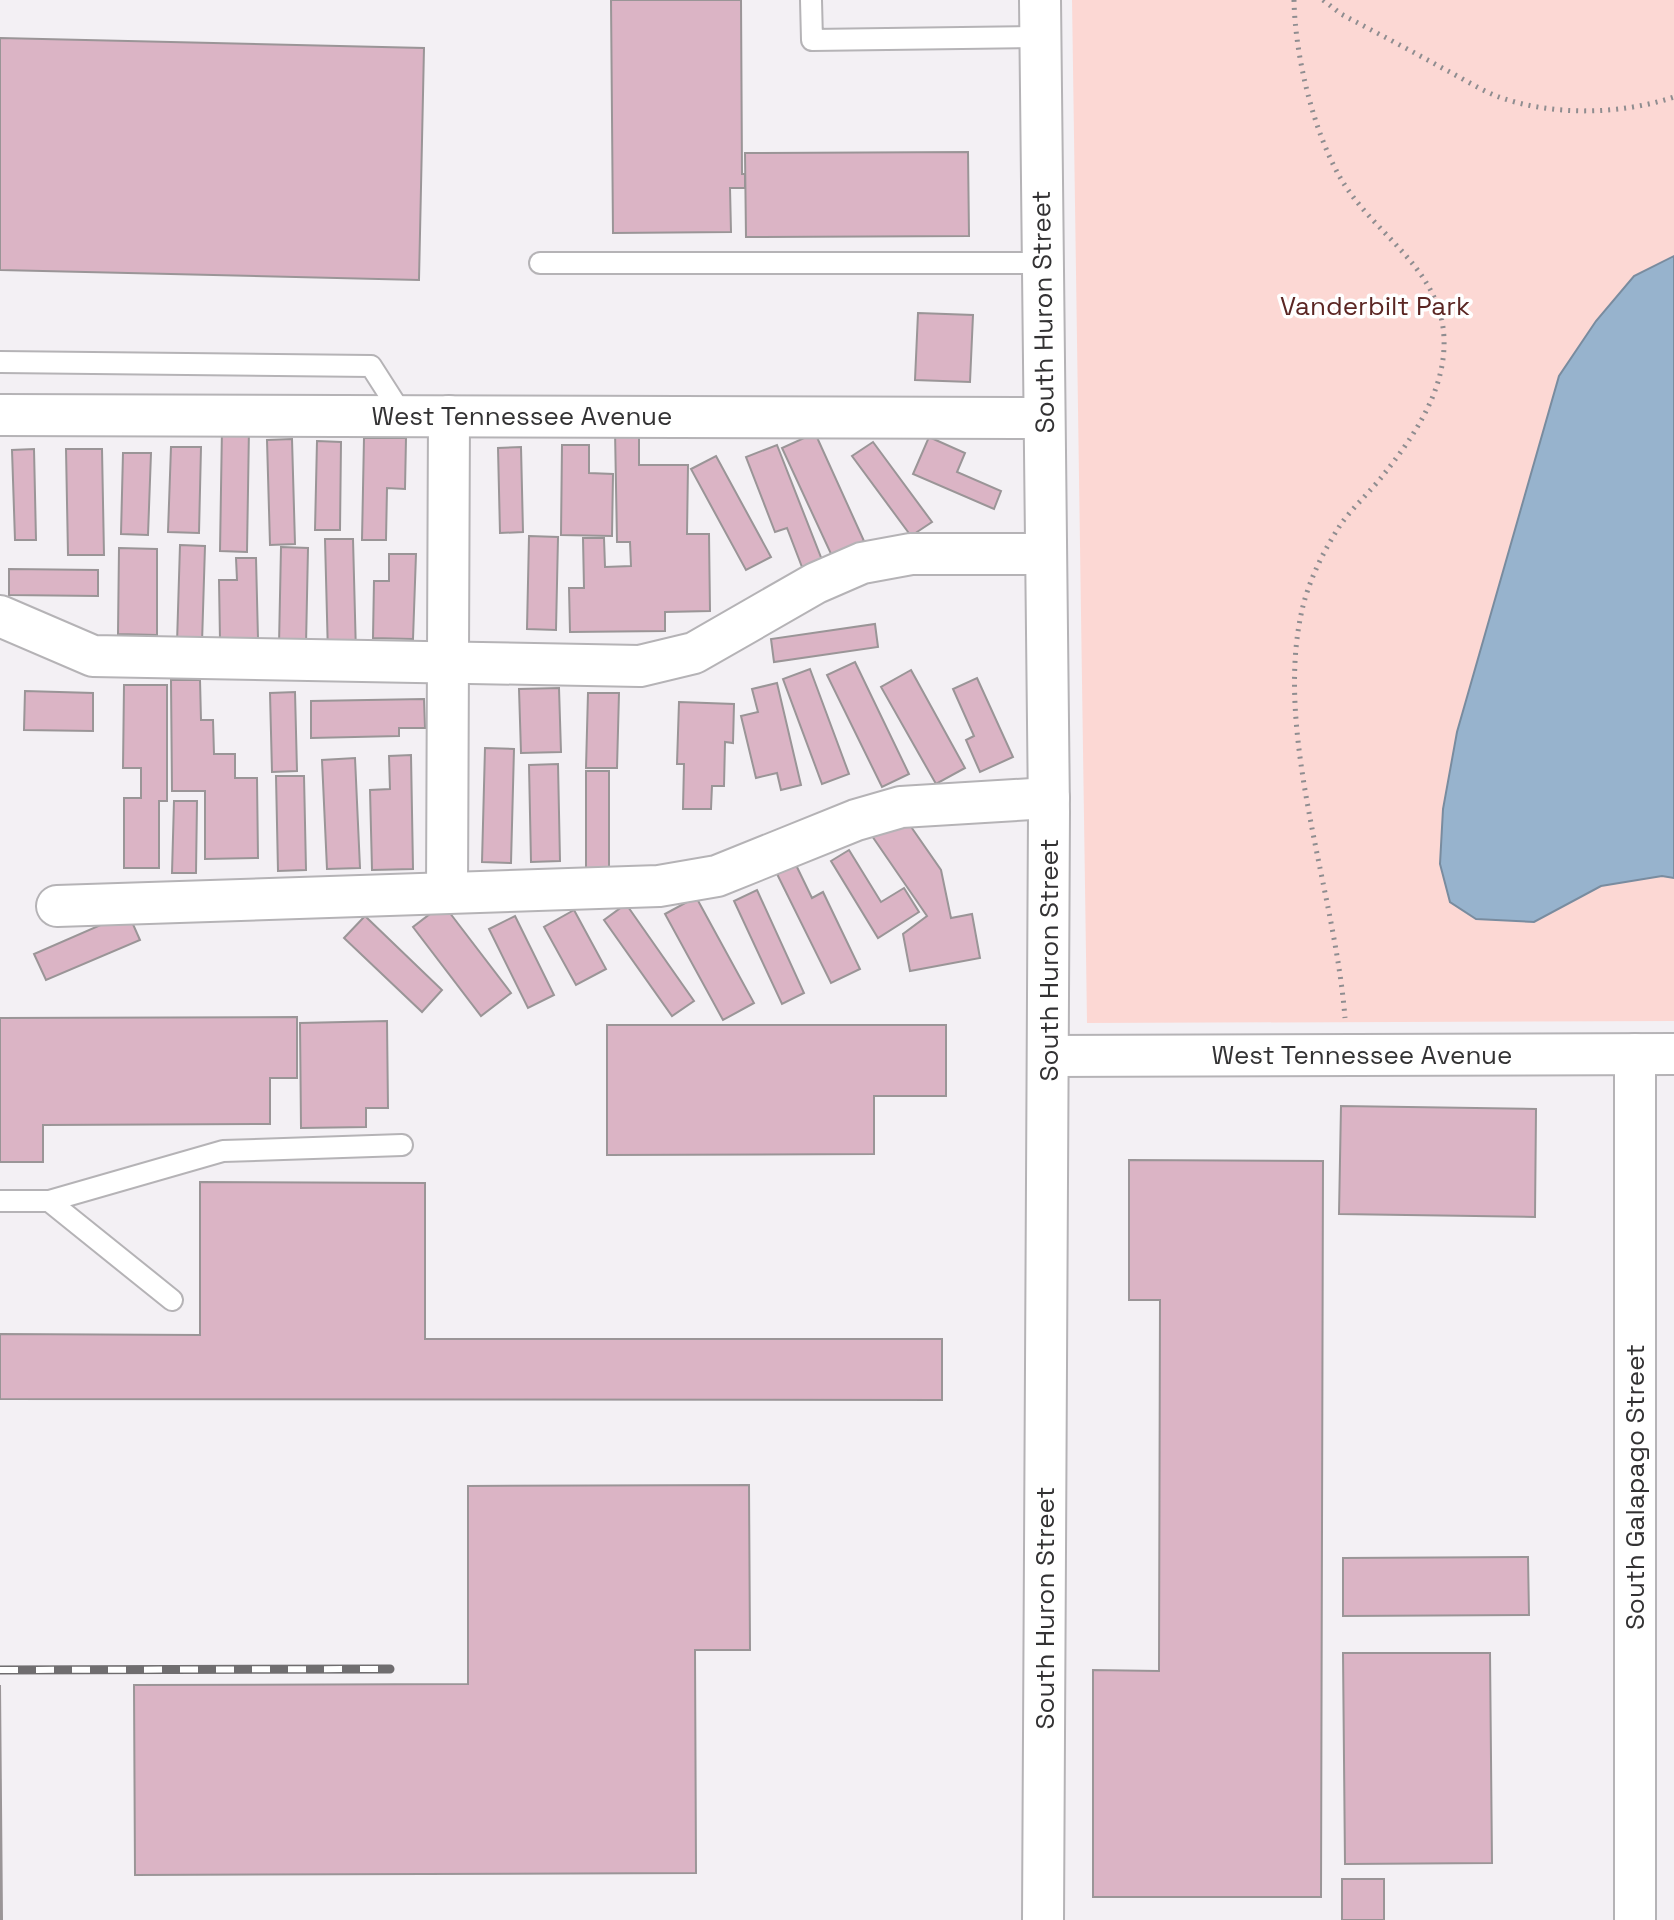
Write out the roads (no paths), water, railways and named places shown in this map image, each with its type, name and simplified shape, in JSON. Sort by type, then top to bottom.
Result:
[{"type":"street","name":"South Huron Street","points":[[1040,18],[1049,798],[1043,1920]]},
{"type":"street","name":"West Tennessee Avenue","points":[[0,415],[1044,418]]},
{"type":"street","points":[[447,893],[449,416]]},
{"type":"street","points":[[0,616],[93,656],[640,666],[694,653],[816,583],[862,563],[911,554],[1046,554]]},
{"type":"street","points":[[57,906],[659,886],[717,876],[856,820],[901,807],[1049,798]]},
{"type":"street","name":"West Tennessee Avenue","points":[[1049,1056],[1655,1054]]},
{"type":"street","name":"South Galapago Street","points":[[1635,1920],[1655,1054]]},
{"type":"lane","points":[[811,0],[812,40],[1040,18]]},
{"type":"lane","points":[[540,263],[1042,263]]},
{"type":"lane","points":[[0,362],[371,366],[403,416]]},
{"type":"lane","points":[[0,1201],[49,1201],[223,1151],[402,1145]]},
{"type":"lane","points":[[49,1201],[172,1300]]},
{"type":"water","points":[[1674,256],[1674,878],[1662,876],[1601,886],[1534,922],[1476,919],[1450,902],[1440,864],[1443,809],[1457,732],[1559,376],[1596,321],[1634,276]]},
{"type":"railway","points":[[0,1670],[390,1669]]},
{"type":"park label","name":"Vanderbilt Park","points":[[1375,306]]}]
